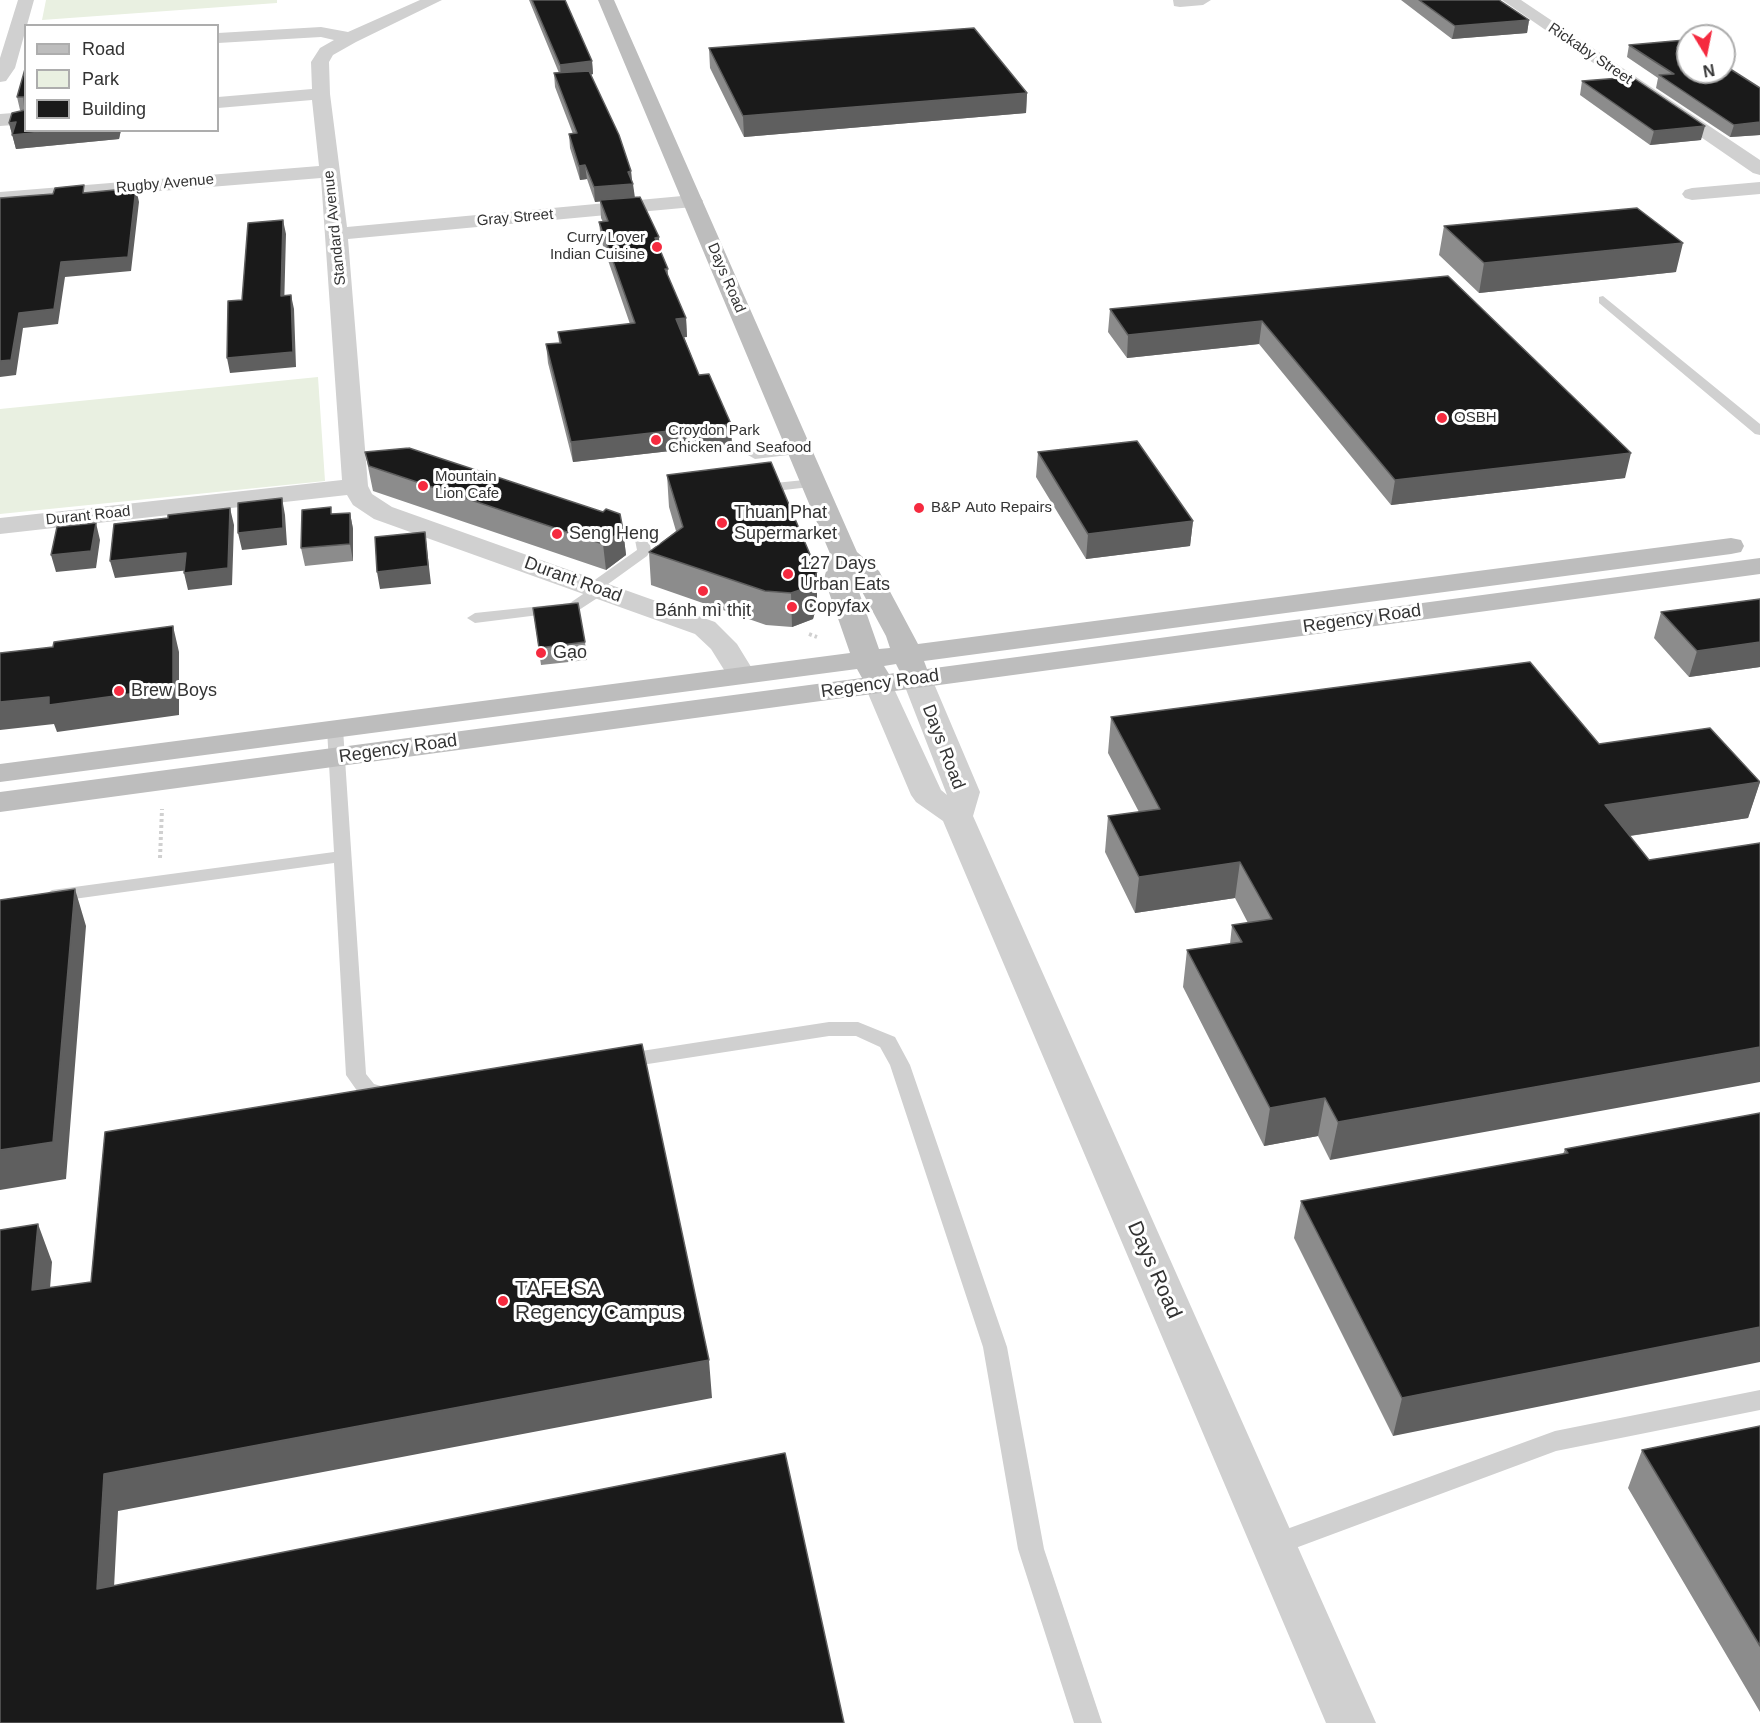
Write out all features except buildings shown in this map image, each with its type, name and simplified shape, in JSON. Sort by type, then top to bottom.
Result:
[{"type":"main road","name":"Days Road","points":[[606,0],[845,556],[865,571],[900,636],[911,666]]},
{"type":"main road","name":"Regency Road","points":[[0,773],[337,743],[911,666],[1760,543]]},
{"type":"main road","name":"Days Road","points":[[845,556],[838,578],[873,671]]},
{"type":"main road","name":"Regency Road","points":[[911,666],[1760,566]]},
{"type":"main road","points":[[752,673],[817,651],[847,625],[850,609]]},
{"type":"main road","name":"Regency Road","points":[[0,802],[752,673],[873,671]]},
{"type":"street","points":[[0,77],[18,52],[26,0]]},
{"type":"street","name":"Standard Avenue","points":[[356,486],[337,234],[321,94],[320,62],[326,52],[350,38],[434,0]]},
{"type":"street","points":[[1180,2],[1203,0]]},
{"type":"street","name":"Rickaby Street","points":[[1510,0],[1760,169]]},
{"type":"street","points":[[219,38],[321,32],[350,38]]},
{"type":"street","points":[[219,102],[321,94]]},
{"type":"street","points":[[0,120],[24,118]]},
{"type":"street","name":"Rugby Avenue","points":[[0,198],[329,171]]},
{"type":"street","points":[[1692,194],[1756,191]]},
{"type":"street","name":"Gray Street","points":[[337,234],[693,201]]},
{"type":"street","name":"Durant Road","points":[[0,526],[356,486],[362,499],[383,513],[705,628],[752,673]]},
{"type":"street","name":"Days Road","points":[[911,666],[964,792],[957,816]]},
{"type":"street","name":"Days Road","points":[[873,671],[927,795],[957,816],[1351,1723]]},
{"type":"lane","points":[[1603,300],[1760,431]]},
{"type":"lane","points":[[755,455],[800,450]]},
{"type":"lane","points":[[775,488],[814,483]]},
{"type":"lane","points":[[475,618],[574,607],[642,553],[644,550],[640,530]]},
{"type":"lane","points":[[337,743],[356,1075],[367,1090],[398,1097],[410,1095]]},
{"type":"lane","points":[[36,898],[344,855]]},
{"type":"lane","points":[[596,1066],[829,1029],[858,1029],[888,1042],[903,1073],[995,1347],[1030,1549],[1088,1723]]},
{"type":"lane","points":[[1275,1545],[1555,1441],[1760,1400]]},
{"type":"path","points":[[809,634],[817,637]]},
{"type":"path","points":[[160,868],[162,806]]},
{"type":"green space","points":[[46,0],[277,0],[277,3],[42,20]]},
{"type":"green space","points":[[318,377],[325,481],[0,514],[0,409]]},
{"type":"place","name":"Curry Lover Indian Cuisine","points":[[657,247]]},
{"type":"place","name":"OSBH","points":[[1442,418]]},
{"type":"place","name":"Croydon Park Chicken and Seafood","points":[[656,440]]},
{"type":"place","name":"Mountain Lion Cafe","points":[[423,486]]},
{"type":"place","name":"B&P Auto Repairs","points":[[919,508]]},
{"type":"place","name":"Thuan Phat Supermarket","points":[[722,523]]},
{"type":"place","name":"Seng Heng","points":[[557,534]]},
{"type":"place","name":"127 Days Urban Eats","points":[[788,574]]},
{"type":"place","name":"Bánh mì thịt","points":[[703,591]]},
{"type":"place","name":"Copyfax","points":[[792,607]]},
{"type":"place","name":"Gạo","points":[[541,653]]},
{"type":"place","name":"Brew Boys","points":[[119,691]]},
{"type":"place","name":"TAFE SA Regency Campus","points":[[503,1301]]}]
